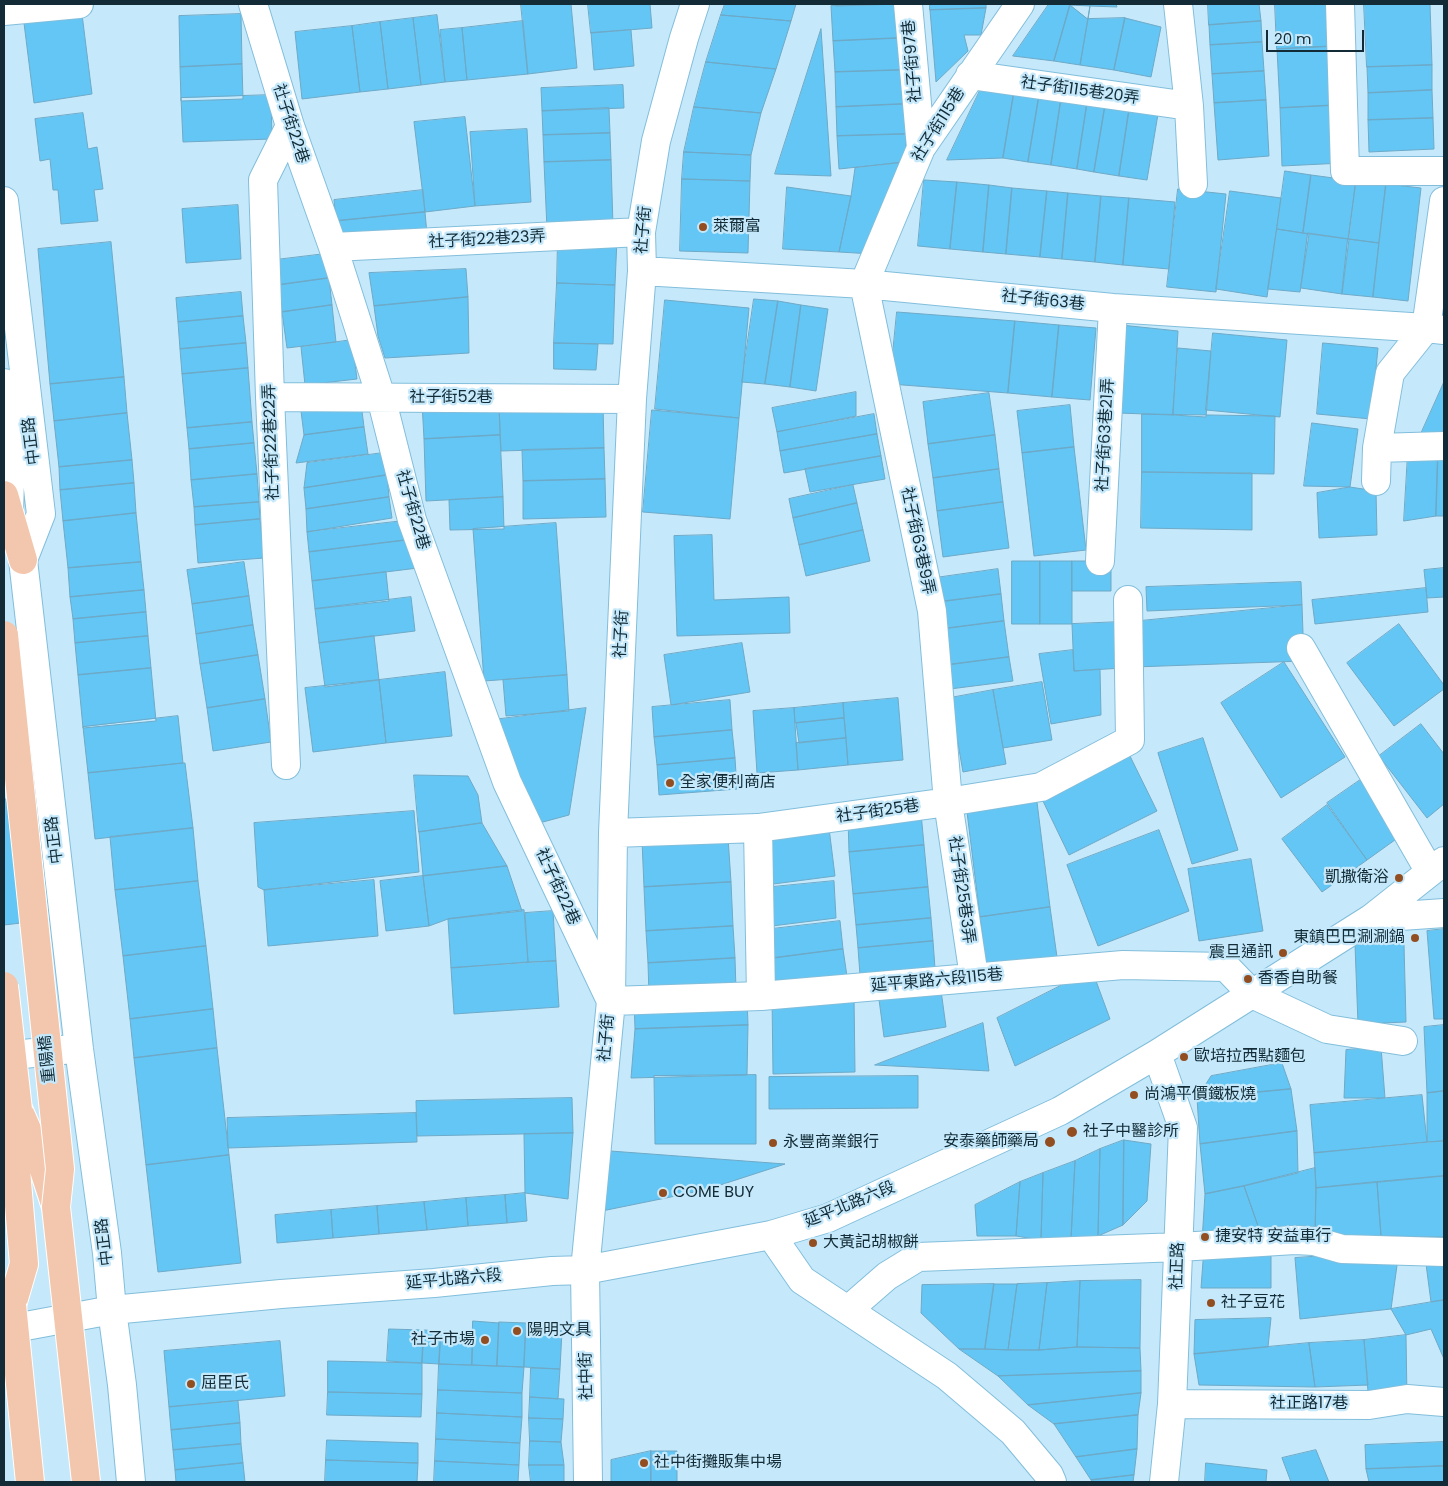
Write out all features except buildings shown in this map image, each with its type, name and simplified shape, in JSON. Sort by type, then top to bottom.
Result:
[{"type":"main road","points":[[6,504],[23,560]]},
{"type":"main road","name":"重陽橋","points":[[4,635],[60,1169],[56,1207],[86,1482]]},
{"type":"main road","points":[[4,986],[18,1110],[14,1147],[24,1264],[7,1305],[30,1482]]},
{"type":"main road","points":[[18,1110],[42,1164],[56,1207]]},
{"type":"street","points":[[4,10],[79,4]]},
{"type":"street","name":"社子街22巷","points":[[253,4],[290,126],[333,247],[381,398],[412,520],[506,782],[611,1001]]},
{"type":"street","name":"社子街","points":[[585,1270],[611,1001],[613,833],[632,400],[642,271],[640,232],[656,141],[695,4]]},
{"type":"street","name":"社子街97巷","points":[[908,4],[921,148]]},
{"type":"street","name":"社子街115巷","points":[[864,284],[921,148],[1020,4]]},
{"type":"street","points":[[1178,4],[1190,106],[1192,184]]},
{"type":"street","points":[[1340,4],[1345,171],[1444,170]]},
{"type":"street","name":"社子街115巷20弄","points":[[970,76],[1190,106]]},
{"type":"street","name":"社子街22巷22弄","points":[[286,765],[270,397],[263,180],[290,126]]},
{"type":"street","name":"中正路","points":[[4,201],[41,514],[23,560],[79,1049],[107,1253],[131,1482]]},
{"type":"street","points":[[1376,481],[1378,448],[1390,373],[1435,329],[1444,201]]},
{"type":"street","name":"社子街22巷23弄","points":[[333,247],[640,232]]},
{"type":"street","name":"社子街63巷","points":[[642,271],[864,284],[1113,308],[1435,329]]},
{"type":"street","name":"社子街63巷9弄","points":[[864,284],[932,611],[948,802]]},
{"type":"street","name":"社子街63巷21弄","points":[[1100,561],[1113,308]]},
{"type":"street","points":[[4,383],[11,444],[6,504]]},
{"type":"street","name":"社子街52巷","points":[[270,397],[632,400]]},
{"type":"street","points":[[1378,448],[1444,446]]},
{"type":"street","name":"社子街25巷","points":[[613,833],[758,828],[948,802],[1040,787],[1130,740],[1128,600]]},
{"type":"street","points":[[1301,648],[1437,867]]},
{"type":"street","name":"社子街25巷3弄","points":[[948,802],[974,977]]},
{"type":"street","points":[[758,828],[761,996]]},
{"type":"street","name":"延平北路六段","points":[[7,1305],[112,1310],[281,1294],[434,1283],[552,1271],[585,1270],[771,1235],[828,1218],[1060,1111],[1157,1054],[1372,918],[1437,867]]},
{"type":"street","points":[[1372,918],[1444,913]]},
{"type":"street","name":"延平東路六段115巷","points":[[611,1001],[761,996],[1123,964],[1226,967],[1252,994]]},
{"type":"street","points":[[1252,994],[1328,1029],[1403,1041]]},
{"type":"street","points":[[4,1056],[79,1049]]},
{"type":"street","name":"社正路","points":[[1157,1054],[1184,1128],[1172,1404],[1164,1482]]},
{"type":"street","points":[[771,1235],[802,1280],[946,1376],[1013,1432],[1049,1474],[1052,1482]]},
{"type":"street","points":[[848,1310],[887,1276],[918,1257],[1179,1247],[1295,1240],[1314,1242],[1342,1249],[1444,1252]]},
{"type":"street","name":"社中街","points":[[585,1270],[588,1482]]},
{"type":"street","name":"社正路17巷","points":[[1172,1404],[1369,1404],[1407,1399],[1444,1402]]},
{"type":"place","name":"萊爾富","points":[[703,227]]},
{"type":"place","name":"全家便利商店","points":[[670,783]]},
{"type":"place","name":"凱撒衛浴","points":[[1399,878]]},
{"type":"place","name":"東鎮巴巴涮涮鍋","points":[[1415,938]]},
{"type":"place","name":"震旦通訊","points":[[1283,953]]},
{"type":"place","name":"香香自助餐","points":[[1248,979]]},
{"type":"place","name":"歐培拉西點麵包","points":[[1184,1057]]},
{"type":"place","name":"尚鴻平價鐵板燒","points":[[1134,1095]]},
{"type":"place","name":"社子中醫診所","points":[[1072,1132]]},
{"type":"place","name":"安泰藥師藥局","points":[[1050,1142]]},
{"type":"place","name":"永豐商業銀行","points":[[773,1143]]},
{"type":"place","name":"COME BUY","points":[[663,1193]]},
{"type":"place","name":"捷安特 安益車行","points":[[1205,1237]]},
{"type":"place","name":"大黃記胡椒餅","points":[[813,1243]]},
{"type":"place","name":"社子豆花","points":[[1211,1303]]},
{"type":"place","name":"陽明文具","points":[[517,1331]]},
{"type":"place","name":"社子市場","points":[[485,1340]]},
{"type":"place","name":"屈臣氏","points":[[191,1384]]},
{"type":"place","name":"社中街攤販集中場","points":[[644,1463]]}]
